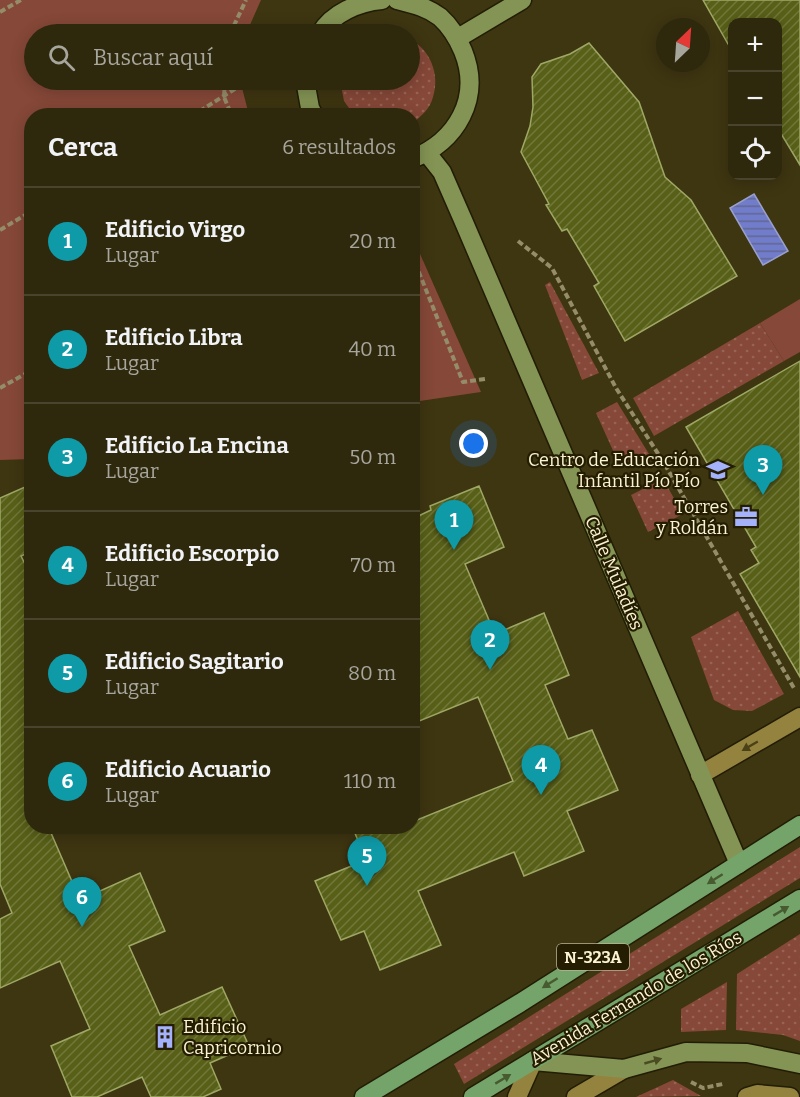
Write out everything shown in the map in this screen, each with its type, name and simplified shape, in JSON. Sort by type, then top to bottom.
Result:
[{"type":"main road","name":"N-323A","points":[[364,1097],[520,1003],[800,825]]},
{"type":"main road","name":"Avenida Fernando de los Ríos","points":[[473,1097],[800,899]]},
{"type":"street","points":[[327,24],[340,6],[382,0]]},
{"type":"street","points":[[397,0],[418,5],[441,18],[458,38],[468,63],[470,89],[463,115],[448,137],[420,156]]},
{"type":"street","points":[[458,38],[522,0]]},
{"type":"street","points":[[307,90],[310,108]]},
{"type":"street","name":"Calle Muladíes","points":[[420,156],[442,172],[739,864]]},
{"type":"street","points":[[700,775],[800,717]]},
{"type":"street","points":[[576,1097],[624,1069],[686,1052],[747,1053],[800,1064]]},
{"type":"street","points":[[517,1097],[533,1061],[624,1069]]},
{"type":"street","points":[[747,1097],[757,1094],[790,1097]]},
{"type":"path","points":[[0,12],[21,0]]},
{"type":"path","points":[[235,24],[246,0]]},
{"type":"path","points":[[224,90],[224,97],[229,108]]},
{"type":"path","points":[[205,108],[234,90]]},
{"type":"path","points":[[0,230],[24,216]]},
{"type":"path","points":[[518,241],[552,268],[616,388],[664,463],[800,699]]},
{"type":"path","points":[[420,275],[463,382],[485,379]]},
{"type":"path","points":[[0,388],[24,374]]},
{"type":"shaded area","points":[[0,0],[261,0],[250,24],[24,24],[24,90],[243,90],[247,108],[24,108],[24,459],[0,460]]},
{"type":"shaded area","points":[[420,47],[432,64],[435,89],[432,101],[420,117],[420,108],[349,108],[344,101],[342,90],[420,90]]},
{"type":"shaded area","points":[[420,254],[481,392],[420,401]]},
{"type":"shaded area","points":[[550,282],[599,373],[582,380],[545,285]]},
{"type":"shaded area","points":[[800,299],[800,352],[784,361],[760,323]]},
{"type":"shaded area","points":[[760,323],[784,361],[654,436],[633,398]]},
{"type":"shaded area","points":[[617,402],[649,454],[620,466],[596,413]]},
{"type":"shaded area","points":[[663,479],[683,514],[648,532],[631,495]]},
{"type":"shaded area","points":[[738,611],[784,694],[752,711],[733,710],[714,700],[691,637]]},
{"type":"shaded area","points":[[800,847],[800,878],[464,1084],[454,1064]]},
{"type":"shaded area","points":[[800,934],[800,1041],[783,1035],[736,1030],[737,974]]},
{"type":"shaded area","points":[[727,982],[726,1030],[681,1032],[681,1009]]},
{"type":"shaded area","points":[[673,1080],[701,1096],[636,1097]]},
{"type":"water","points":[[754,194],[788,251],[763,265],[730,208]]},
{"type":"building","points":[[703,0],[800,0],[800,165],[782,135],[782,18],[728,18],[728,44]]},
{"type":"building","points":[[589,43],[639,102],[665,177],[691,200],[737,276],[625,341],[594,286],[599,283],[567,229],[562,231],[546,205],[549,204],[521,152],[530,126],[533,107],[532,77],[541,64],[570,54]]},
{"type":"building","points":[[800,361],[800,677],[740,574],[759,563],[751,550],[756,547],[686,427]]},
{"type":"building","points":[[479,486],[504,547],[465,564],[495,634],[544,613],[569,675],[545,685],[568,739],[592,730],[618,790],[567,811],[584,851],[524,876],[514,852],[418,891],[441,945],[380,970],[364,931],[341,940],[315,881],[366,860],[355,834],[420,834],[420,819],[513,781],[478,697],[420,721],[420,515],[431,510],[430,506]]},
{"type":"building","points":[[24,488],[24,555],[21,556],[24,562],[24,834],[51,834],[80,900],[140,873],[165,931],[129,946],[160,1015],[222,987],[249,1046],[210,1063],[221,1089],[203,1097],[151,1097],[142,1077],[97,1097],[72,1097],[51,1046],[90,1029],[60,961],[0,988],[0,919],[12,913],[0,884],[0,498]]},
{"type":"place","name":"Centro de Educación Infantil Pío Pío","points":[[718,470]]},
{"type":"place","name":"Edificio La Encina","points":[[763,495]]},
{"type":"place","name":"Torres y Roldán","points":[[746,517]]},
{"type":"place","name":"Edificio Virgo","points":[[454,550]]},
{"type":"place","name":"Edificio Libra","points":[[490,670]]},
{"type":"place","name":"Edificio Escorpio","points":[[541,795]]},
{"type":"place","name":"Edificio Sagitario","points":[[367,886]]},
{"type":"place","name":"Edificio Acuario","points":[[82,927]]},
{"type":"place","name":"Edificio Capricornio","points":[[165,1037]]}]
